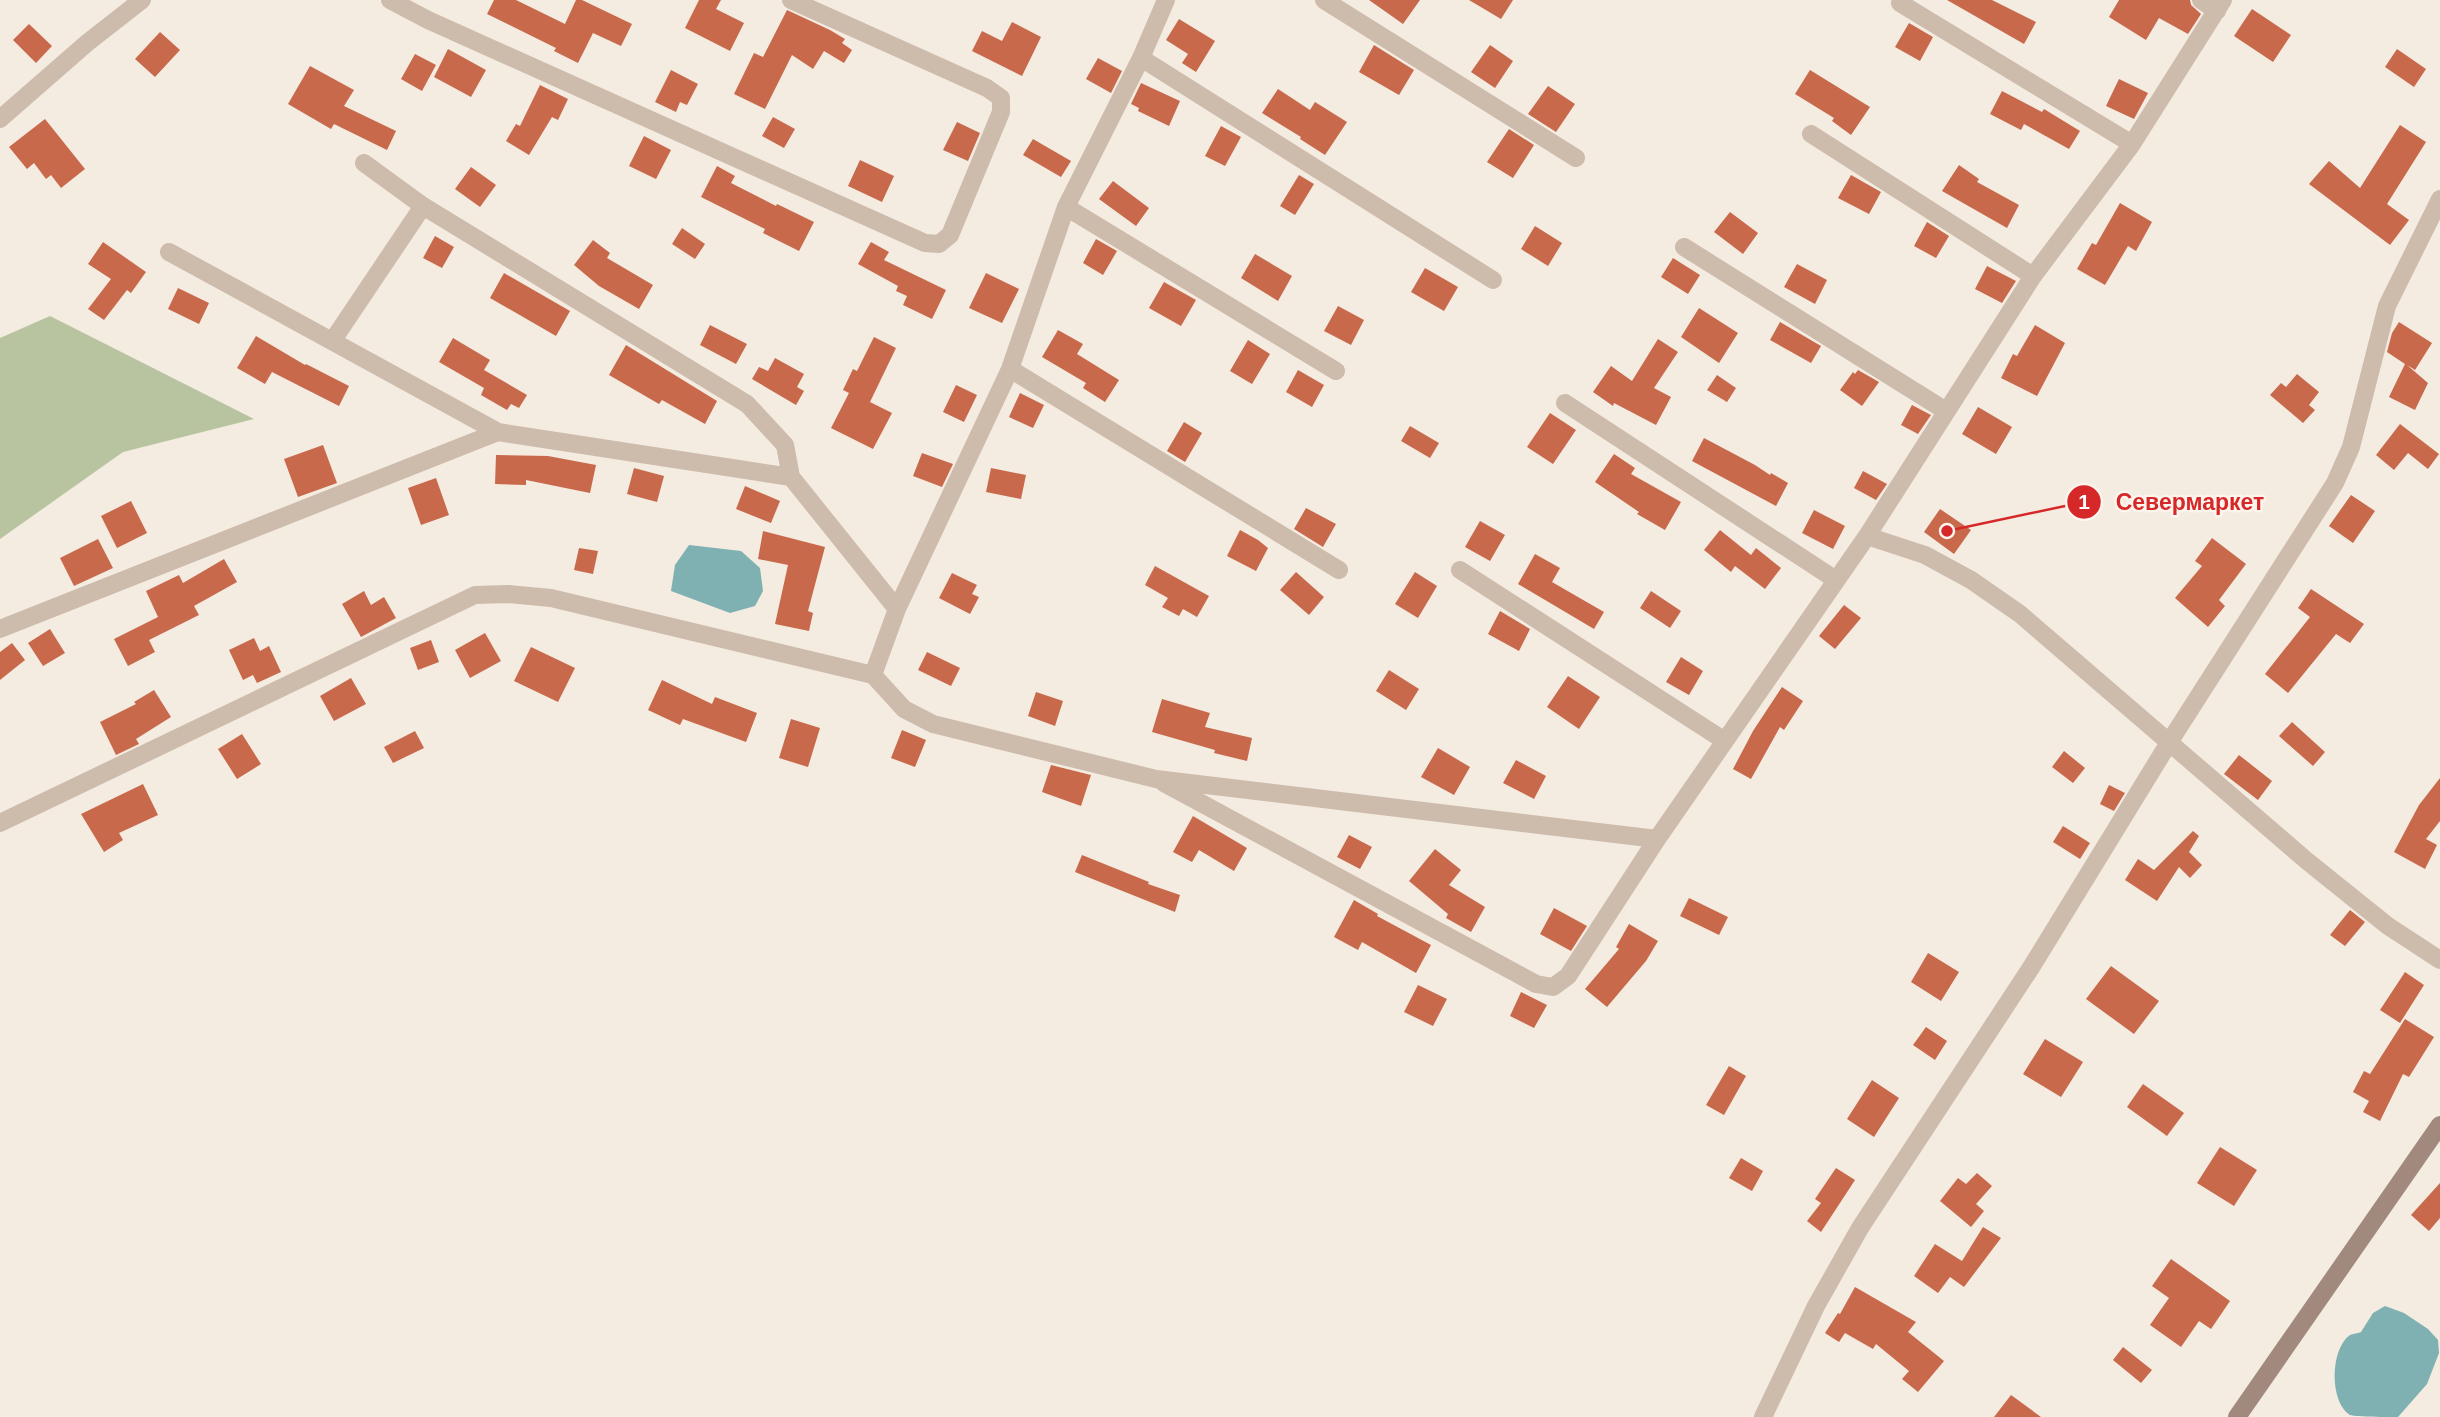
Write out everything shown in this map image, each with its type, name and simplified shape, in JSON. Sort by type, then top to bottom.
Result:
[{"type":"street","points":[[0,119],[87,43],[142,0]]},
{"type":"street","points":[[390,0],[428,20],[925,243],[939,244],[950,236],[1001,112],[1001,98],[987,88],[791,0]]},
{"type":"street","points":[[873,676],[897,609],[1010,369],[1066,207],[1141,58],[1166,0]]},
{"type":"street","points":[[1324,0],[1576,159]]},
{"type":"street","points":[[1156,779],[1536,984],[1553,987],[1567,976],[1657,839],[1867,536],[2033,276],[2132,144],[2220,5],[2201,0]]},
{"type":"street","points":[[1900,3],[2132,144]]},
{"type":"street","points":[[1141,58],[1493,280]]},
{"type":"street","points":[[1811,134],[2033,276]]},
{"type":"street","points":[[364,163],[424,206],[747,404],[785,445],[792,477],[897,609]]},
{"type":"street","points":[[1763,1417],[1816,1306],[1860,1228],[2032,965],[2170,741],[2335,483],[2351,447],[2387,306],[2440,199]]},
{"type":"street","points":[[333,340],[424,206]]},
{"type":"street","points":[[1066,207],[1336,371]]},
{"type":"street","points":[[1685,247],[1945,411]]},
{"type":"street","points":[[169,252],[498,432],[792,477]]},
{"type":"street","points":[[1010,369],[1339,570]]},
{"type":"street","points":[[1565,403],[1836,580]]},
{"type":"street","points":[[0,629],[498,432]]},
{"type":"street","points":[[1867,536],[1925,555],[1971,580],[2021,614],[2307,861],[2388,926],[2440,960]]},
{"type":"street","points":[[1460,570],[1725,741]]},
{"type":"street","points":[[0,822],[475,595],[508,594],[551,598],[873,676],[904,709],[933,724],[1156,779],[1657,839]]},
{"type":"street","points":[[2237,1417],[2440,1125]]},
{"type":"green space","points":[[50,316],[254,419],[123,452],[0,539],[0,338]]},
{"type":"water","points":[[689,545],[741,551],[760,568],[763,591],[755,606],[730,613],[671,591],[675,565]]},
{"type":"water","points":[[2385,1306],[2404,1313],[2428,1329],[2438,1340],[2439,1353],[2427,1384],[2398,1417],[2350,1415],[2338,1399],[2335,1388],[2339,1352],[2350,1335],[2361,1332],[2373,1313]]},
{"type":"building","points":[[494,0],[516,0],[565,24],[576,0],[582,0],[632,24],[621,46],[593,33],[578,63],[554,51],[556,48],[487,14]]},
{"type":"building","points":[[699,0],[721,0],[716,9],[744,23],[730,51],[685,28]]},
{"type":"building","points":[[1369,0],[1420,0],[1403,24]]},
{"type":"building","points":[[1469,0],[1513,0],[1501,19]]},
{"type":"building","points":[[1947,0],[1992,0],[2036,22],[2024,44]]},
{"type":"building","points":[[2119,0],[2190,0],[2191,5],[2201,14],[2188,34],[2159,18],[2146,40],[2109,17]]},
{"type":"building","points":[[2252,9],[2291,35],[2273,62],[2234,36]]},
{"type":"building","points":[[787,10],[845,39],[842,43],[852,50],[844,63],[824,51],[813,69],[792,55],[765,109],[734,94],[754,53],[763,57]]},
{"type":"building","points":[[1179,19],[1215,41],[1196,72],[1182,63],[1188,54],[1166,40]]},
{"type":"building","points":[[1012,22],[1041,37],[1022,76],[972,51],[982,31],[1002,41]]},
{"type":"building","points":[[1909,23],[1933,37],[1920,61],[1895,47]]},
{"type":"building","points":[[29,24],[52,46],[36,63],[13,40]]},
{"type":"building","points":[[160,32],[180,50],[155,77],[135,59]]},
{"type":"building","points":[[1374,45],[1414,70],[1399,95],[1359,72]]},
{"type":"building","points":[[1490,45],[1513,61],[1495,88],[1471,72]]},
{"type":"building","points":[[448,49],[486,70],[471,97],[434,77]]},
{"type":"building","points":[[2397,49],[2426,69],[2414,87],[2385,67]]},
{"type":"building","points":[[415,54],[436,65],[422,91],[401,79]]},
{"type":"building","points":[[1098,58],[1122,71],[1111,93],[1086,79]]},
{"type":"building","points":[[310,66],[354,90],[344,106],[396,131],[387,150],[334,124],[331,129],[288,104]]},
{"type":"building","points":[[671,70],[698,84],[687,105],[680,102],[676,112],[655,102]]},
{"type":"building","points":[[1810,70],[1870,107],[1851,135],[1832,121],[1834,118],[1795,94]]},
{"type":"building","points":[[2119,79],[2148,93],[2134,119],[2106,106]]},
{"type":"building","points":[[1141,83],[1180,101],[1169,126],[1138,111],[1139,108],[1131,104]]},
{"type":"building","points":[[540,85],[568,99],[558,120],[552,117],[529,155],[506,141],[516,124],[520,126]]},
{"type":"building","points":[[1548,86],[1575,104],[1556,132],[1528,114]]},
{"type":"building","points":[[1278,89],[1310,110],[1315,102],[1347,122],[1325,155],[1262,113]]},
{"type":"building","points":[[2002,91],[2042,112],[2044,109],[2080,131],[2069,149],[2024,124],[2021,130],[1990,114]]},
{"type":"building","points":[[773,117],[795,129],[784,148],[762,136]]},
{"type":"building","points":[[45,119],[85,169],[61,188],[51,175],[46,179],[34,163],[27,169],[9,147]]},
{"type":"building","points":[[957,122],[980,133],[968,161],[943,150]]},
{"type":"building","points":[[2400,125],[2426,142],[2387,204],[2409,220],[2390,245],[2309,184],[2329,161],[2360,188]]},
{"type":"building","points":[[1221,126],[1241,137],[1225,166],[1205,156]]},
{"type":"building","points":[[1509,129],[1534,145],[1513,178],[1487,162]]},
{"type":"building","points":[[644,136],[671,150],[656,179],[629,166]]},
{"type":"building","points":[[1033,139],[1071,161],[1061,177],[1023,155]]},
{"type":"building","points":[[860,160],[894,176],[882,202],[848,186]]},
{"type":"building","points":[[1959,165],[1979,179],[1977,182],[2019,205],[2007,228],[1942,191]]},
{"type":"building","points":[[717,166],[735,176],[731,183],[814,222],[799,251],[763,233],[765,229],[701,197]]},
{"type":"building","points":[[471,167],[496,185],[480,207],[455,189]]},
{"type":"building","points":[[1299,175],[1314,184],[1295,215],[1280,206]]},
{"type":"building","points":[[1851,175],[1881,192],[1869,214],[1838,198]]},
{"type":"building","points":[[1113,181],[1149,208],[1136,226],[1099,199]]},
{"type":"building","points":[[2120,203],[2152,222],[2136,251],[2128,246],[2105,285],[2077,269],[2092,243],[2096,245]]},
{"type":"building","points":[[1730,212],[1758,233],[1743,254],[1714,232]]},
{"type":"building","points":[[1927,222],[1949,236],[1936,258],[1914,246]]},
{"type":"building","points":[[1535,226],[1562,243],[1548,266],[1521,249]]},
{"type":"building","points":[[682,228],[705,244],[695,259],[672,244]]},
{"type":"building","points":[[435,236],[454,247],[442,268],[423,258]]},
{"type":"building","points":[[1096,239],[1117,251],[1103,275],[1083,263]]},
{"type":"building","points":[[593,240],[610,253],[607,258],[653,285],[639,309],[599,286],[574,265]]},
{"type":"building","points":[[103,242],[146,272],[131,293],[127,290],[104,320],[88,309],[111,279],[88,264]]},
{"type":"building","points":[[871,242],[889,252],[884,260],[946,290],[932,319],[903,305],[907,296],[896,291],[898,286],[858,264]]},
{"type":"building","points":[[1255,254],[1292,276],[1278,301],[1241,278]]},
{"type":"building","points":[[1673,258],[1700,275],[1688,294],[1661,277]]},
{"type":"building","points":[[1797,264],[1827,280],[1815,304],[1784,287]]},
{"type":"building","points":[[1987,266],[2016,281],[2002,303],[1975,289]]},
{"type":"building","points":[[1425,268],[1458,287],[1444,311],[1411,292]]},
{"type":"building","points":[[504,273],[570,311],[556,336],[490,298]]},
{"type":"building","points":[[986,273],[1019,289],[1002,323],[969,308]]},
{"type":"building","points":[[1164,282],[1196,300],[1181,326],[1149,308]]},
{"type":"building","points":[[178,288],[209,303],[199,324],[168,309]]},
{"type":"building","points":[[1338,306],[1364,320],[1351,345],[1324,331]]},
{"type":"building","points":[[1699,308],[1738,333],[1719,363],[1681,337]]},
{"type":"building","points":[[1780,322],[1821,346],[1811,363],[1770,340]]},
{"type":"building","points":[[2399,322],[2432,343],[2415,370],[2407,365],[2428,383],[2415,410],[2389,397],[2405,364],[2387,352],[2392,333]]},
{"type":"building","points":[[710,325],[747,344],[736,364],[700,345]]},
{"type":"building","points":[[2035,325],[2065,343],[2037,396],[2001,378],[2013,354],[2017,356]]},
{"type":"building","points":[[1058,330],[1083,344],[1077,354],[1119,380],[1105,402],[1083,388],[1086,383],[1042,357]]},
{"type":"building","points":[[256,336],[305,365],[349,386],[339,406],[272,372],[265,384],[237,368]]},
{"type":"building","points":[[874,337],[896,348],[870,402],[892,413],[873,449],[831,428],[849,393],[843,390],[853,369],[857,371]]},
{"type":"building","points":[[453,338],[490,360],[484,370],[527,395],[519,408],[511,404],[507,410],[481,395],[484,388],[439,362]]},
{"type":"building","points":[[1658,339],[1678,352],[1654,388],[1671,397],[1656,425],[1614,403],[1613,406],[1593,392],[1611,366],[1632,381]]},
{"type":"building","points":[[1248,340],[1270,354],[1252,384],[1230,371]]},
{"type":"building","points":[[626,345],[717,401],[705,424],[662,400],[659,404],[609,375]]},
{"type":"building","points":[[775,358],[804,374],[797,387],[804,391],[796,405],[752,379],[759,367],[768,371]]},
{"type":"building","points":[[1298,370],[1324,385],[1312,407],[1286,392]]},
{"type":"building","points":[[1858,370],[1879,382],[1862,406],[1840,390],[1853,372],[1855,374]]},
{"type":"building","points":[[2297,374],[2319,392],[2309,405],[2315,410],[2303,423],[2270,395],[2281,383],[2286,387]]},
{"type":"building","points":[[1717,375],[1736,388],[1727,402],[1707,390]]},
{"type":"building","points":[[956,385],[977,395],[964,422],[943,412]]},
{"type":"building","points":[[1020,393],[1044,405],[1033,428],[1009,417]]},
{"type":"building","points":[[1912,405],[1931,415],[1918,434],[1901,425]]},
{"type":"building","points":[[1978,407],[2012,427],[1996,454],[1962,434]]},
{"type":"building","points":[[1550,413],[1576,430],[1553,464],[1527,447]]},
{"type":"building","points":[[1184,422],[1202,433],[1185,462],[1167,451]]},
{"type":"building","points":[[2400,424],[2439,454],[2428,469],[2408,453],[2394,470],[2376,455]]},
{"type":"building","points":[[1410,426],[1439,443],[1430,458],[1401,441]]},
{"type":"building","points":[[1704,438],[1788,483],[1776,506],[1692,461]]},
{"type":"building","points":[[323,445],[337,483],[298,497],[284,459]]},
{"type":"building","points":[[922,453],[953,464],[942,487],[913,476]]},
{"type":"building","points":[[1614,454],[1635,468],[1631,474],[1681,502],[1665,530],[1637,514],[1639,512],[1595,482]]},
{"type":"building","points":[[496,455],[548,456],[596,465],[590,493],[526,480],[526,485],[495,484]]},
{"type":"building","points":[[634,468],[664,476],[657,502],[627,494]]},
{"type":"building","points":[[991,468],[1026,475],[1021,499],[986,492]]},
{"type":"building","points":[[1863,471],[1887,484],[1876,500],[1854,488]]},
{"type":"building","points":[[436,478],[449,515],[421,525],[408,488]]},
{"type":"building","points":[[745,486],[780,501],[771,523],[736,509]]},
{"type":"building","points":[[2351,495],[2375,511],[2353,543],[2329,526]]},
{"type":"building","points":[[131,501],[147,533],[117,548],[101,516]]},
{"type":"building","points":[[1306,508],[1336,524],[1323,547],[1294,529]]},
{"type":"building","points":[[1940,509],[1971,530],[1954,554],[1924,532]]},
{"type":"building","points":[[1814,510],[1845,526],[1833,549],[1802,533]]},
{"type":"building","points":[[1480,521],[1505,535],[1490,561],[1465,547]]},
{"type":"building","points":[[1240,530],[1268,548],[1256,571],[1227,556]]},
{"type":"building","points":[[1720,530],[1751,555],[1756,548],[1781,568],[1765,589],[1735,566],[1731,572],[1704,550]]},
{"type":"building","points":[[763,531],[825,547],[808,611],[813,613],[809,631],[775,624],[788,565],[758,559]]},
{"type":"building","points":[[2212,538],[2246,564],[2219,600],[2225,606],[2208,627],[2175,598],[2202,566],[2195,561]]},
{"type":"building","points":[[98,539],[113,568],[74,586],[60,558]]},
{"type":"building","points":[[579,548],[598,551],[593,574],[574,570]]},
{"type":"building","points":[[1535,554],[1560,568],[1552,582],[1604,612],[1594,629],[1518,584]]},
{"type":"building","points":[[224,559],[237,582],[194,606],[199,615],[149,640],[155,652],[128,666],[114,639],[158,617],[146,591],[179,575],[183,583]]},
{"type":"building","points":[[1155,566],[1209,596],[1197,617],[1183,609],[1179,616],[1162,607],[1168,598],[1145,585]]},
{"type":"building","points":[[1296,572],[1324,597],[1309,615],[1280,590]]},
{"type":"building","points":[[1415,572],[1437,586],[1418,618],[1395,604]]},
{"type":"building","points":[[952,573],[977,585],[972,594],[979,597],[970,614],[939,598]]},
{"type":"building","points":[[2311,589],[2364,624],[2350,643],[2336,634],[2288,693],[2265,674],[2310,617],[2298,608]]},
{"type":"building","points":[[364,591],[371,605],[384,597],[396,618],[361,637],[342,604]]},
{"type":"building","points":[[1651,591],[1681,611],[1670,628],[1640,608]]},
{"type":"building","points":[[1844,605],[1861,618],[1835,649],[1819,636]]},
{"type":"building","points":[[1500,611],[1530,629],[1519,651],[1488,634]]},
{"type":"building","points":[[50,629],[65,653],[43,666],[28,643]]},
{"type":"building","points":[[485,633],[501,661],[470,678],[455,650]]},
{"type":"building","points":[[254,638],[260,651],[269,646],[281,672],[257,683],[253,675],[243,680],[229,650]]},
{"type":"building","points":[[431,640],[439,662],[418,670],[410,648]]},
{"type":"building","points":[[12,643],[25,660],[0,680],[0,652]]},
{"type":"building","points":[[531,647],[575,668],[558,702],[514,681]]},
{"type":"building","points":[[927,652],[960,668],[951,686],[918,670]]},
{"type":"building","points":[[1681,657],[1703,671],[1689,695],[1666,682]]},
{"type":"building","points":[[1389,670],[1419,689],[1406,710],[1376,691]]},
{"type":"building","points":[[1568,676],[1600,697],[1579,729],[1547,707]]},
{"type":"building","points":[[351,678],[366,704],[334,721],[320,696]]},
{"type":"building","points":[[662,680],[712,704],[715,697],[757,713],[746,742],[683,719],[680,725],[648,710]]},
{"type":"building","points":[[1782,687],[1803,701],[1784,730],[1780,727],[1751,779],[1733,769],[1753,731]]},
{"type":"building","points":[[154,690],[171,717],[136,739],[139,744],[116,755],[100,722],[136,704],[134,702]]},
{"type":"building","points":[[1036,692],[1063,701],[1055,726],[1028,716]]},
{"type":"building","points":[[1162,699],[1210,713],[1205,727],[1252,738],[1247,761],[1152,732]]},
{"type":"building","points":[[791,719],[820,728],[808,767],[779,758]]},
{"type":"building","points":[[2292,722],[2325,752],[2313,766],[2279,736]]},
{"type":"building","points":[[902,730],[926,740],[915,767],[891,758]]},
{"type":"building","points":[[415,731],[424,748],[393,763],[384,747]]},
{"type":"building","points":[[242,734],[261,764],[237,779],[218,749]]},
{"type":"building","points":[[1438,748],[1470,767],[1454,795],[1421,777]]},
{"type":"building","points":[[2064,751],[2085,768],[2073,783],[2052,767]]},
{"type":"building","points":[[2239,755],[2272,781],[2258,800],[2224,774]]},
{"type":"building","points":[[1516,760],[1546,776],[1534,799],[1503,783]]},
{"type":"building","points":[[1051,765],[1091,775],[1081,806],[1042,792]]},
{"type":"building","points":[[2440,778],[2440,821],[2426,839],[2437,845],[2425,869],[2394,852],[2419,805]]},
{"type":"building","points":[[143,784],[158,815],[119,833],[123,840],[104,852],[81,814]]},
{"type":"building","points":[[2109,785],[2125,793],[2114,811],[2100,804]]},
{"type":"building","points":[[1193,816],[1247,848],[1234,871],[1199,850],[1192,862],[1173,852]]},
{"type":"building","points":[[2063,826],[2090,843],[2080,859],[2053,842]]},
{"type":"building","points":[[2193,831],[2199,836],[2189,852],[2202,865],[2190,878],[2179,867],[2157,901],[2125,880],[2138,859],[2154,870]]},
{"type":"building","points":[[1349,835],[1372,847],[1360,869],[1337,857]]},
{"type":"building","points":[[1435,849],[1461,870],[1449,885],[1485,907],[1471,932],[1446,918],[1448,914],[1409,881]]},
{"type":"building","points":[[1082,855],[1180,895],[1175,912],[1075,872]]},
{"type":"building","points":[[1689,898],[1728,917],[1719,935],[1680,916]]},
{"type":"building","points":[[1354,900],[1378,914],[1377,916],[1431,945],[1416,973],[1362,942],[1358,950],[1334,937]]},
{"type":"building","points":[[1554,908],[1587,926],[1571,951],[1540,934]]},
{"type":"building","points":[[2350,910],[2365,922],[2345,946],[2330,935]]},
{"type":"building","points":[[1629,924],[1658,941],[1646,961],[1607,1007],[1585,989],[1619,949],[1616,947]]},
{"type":"building","points":[[1928,953],[1959,972],[1941,1001],[1911,982]]},
{"type":"building","points":[[2111,966],[2159,1001],[2134,1034],[2086,999]]},
{"type":"building","points":[[2405,972],[2424,985],[2400,1023],[2380,1010]]},
{"type":"building","points":[[1418,985],[1447,999],[1433,1026],[1404,1012]]},
{"type":"building","points":[[1521,992],[1547,1005],[1534,1028],[1510,1016]]},
{"type":"building","points":[[2405,1019],[2434,1037],[2409,1077],[2403,1074],[2380,1121],[2363,1112],[2369,1101],[2353,1092],[2364,1071],[2370,1074]]},
{"type":"building","points":[[1926,1027],[1947,1041],[1935,1060],[1913,1045]]},
{"type":"building","points":[[2045,1039],[2083,1062],[2061,1097],[2023,1074]]},
{"type":"building","points":[[1729,1066],[1746,1076],[1724,1115],[1706,1105]]},
{"type":"building","points":[[1872,1080],[1899,1098],[1874,1137],[1847,1119]]},
{"type":"building","points":[[2143,1084],[2184,1113],[2167,1136],[2127,1107]]},
{"type":"building","points":[[2220,1147],[2257,1170],[2234,1206],[2197,1183]]},
{"type":"building","points":[[1741,1158],[1763,1171],[1752,1191],[1729,1178]]},
{"type":"building","points":[[1836,1168],[1855,1180],[1821,1232],[1807,1221],[1821,1203],[1815,1199]]},
{"type":"building","points":[[1977,1173],[1992,1186],[1976,1204],[1984,1211],[1971,1227],[1940,1201],[1958,1178],[1966,1184]]},
{"type":"building","points":[[2440,1183],[2440,1218],[2429,1231],[2411,1215]]},
{"type":"building","points":[[1983,1227],[2001,1238],[1964,1287],[1950,1277],[1938,1293],[1914,1276],[1935,1244],[1962,1261]]},
{"type":"building","points":[[2171,1259],[2230,1301],[2211,1329],[2199,1321],[2181,1347],[2150,1325],[2169,1298],[2152,1286]]},
{"type":"building","points":[[1855,1287],[1916,1322],[1908,1332],[1944,1361],[1918,1392],[1902,1379],[1909,1371],[1876,1344],[1873,1349],[1845,1333],[1839,1342],[1825,1333],[1838,1313],[1840,1314]]},
{"type":"building","points":[[2123,1347],[2152,1370],[2141,1383],[2113,1360]]},
{"type":"building","points":[[2011,1395],[2041,1417],[1994,1417]]},
{"type":"place","name":"Севермаркет","points":[[1947,531]]}]
